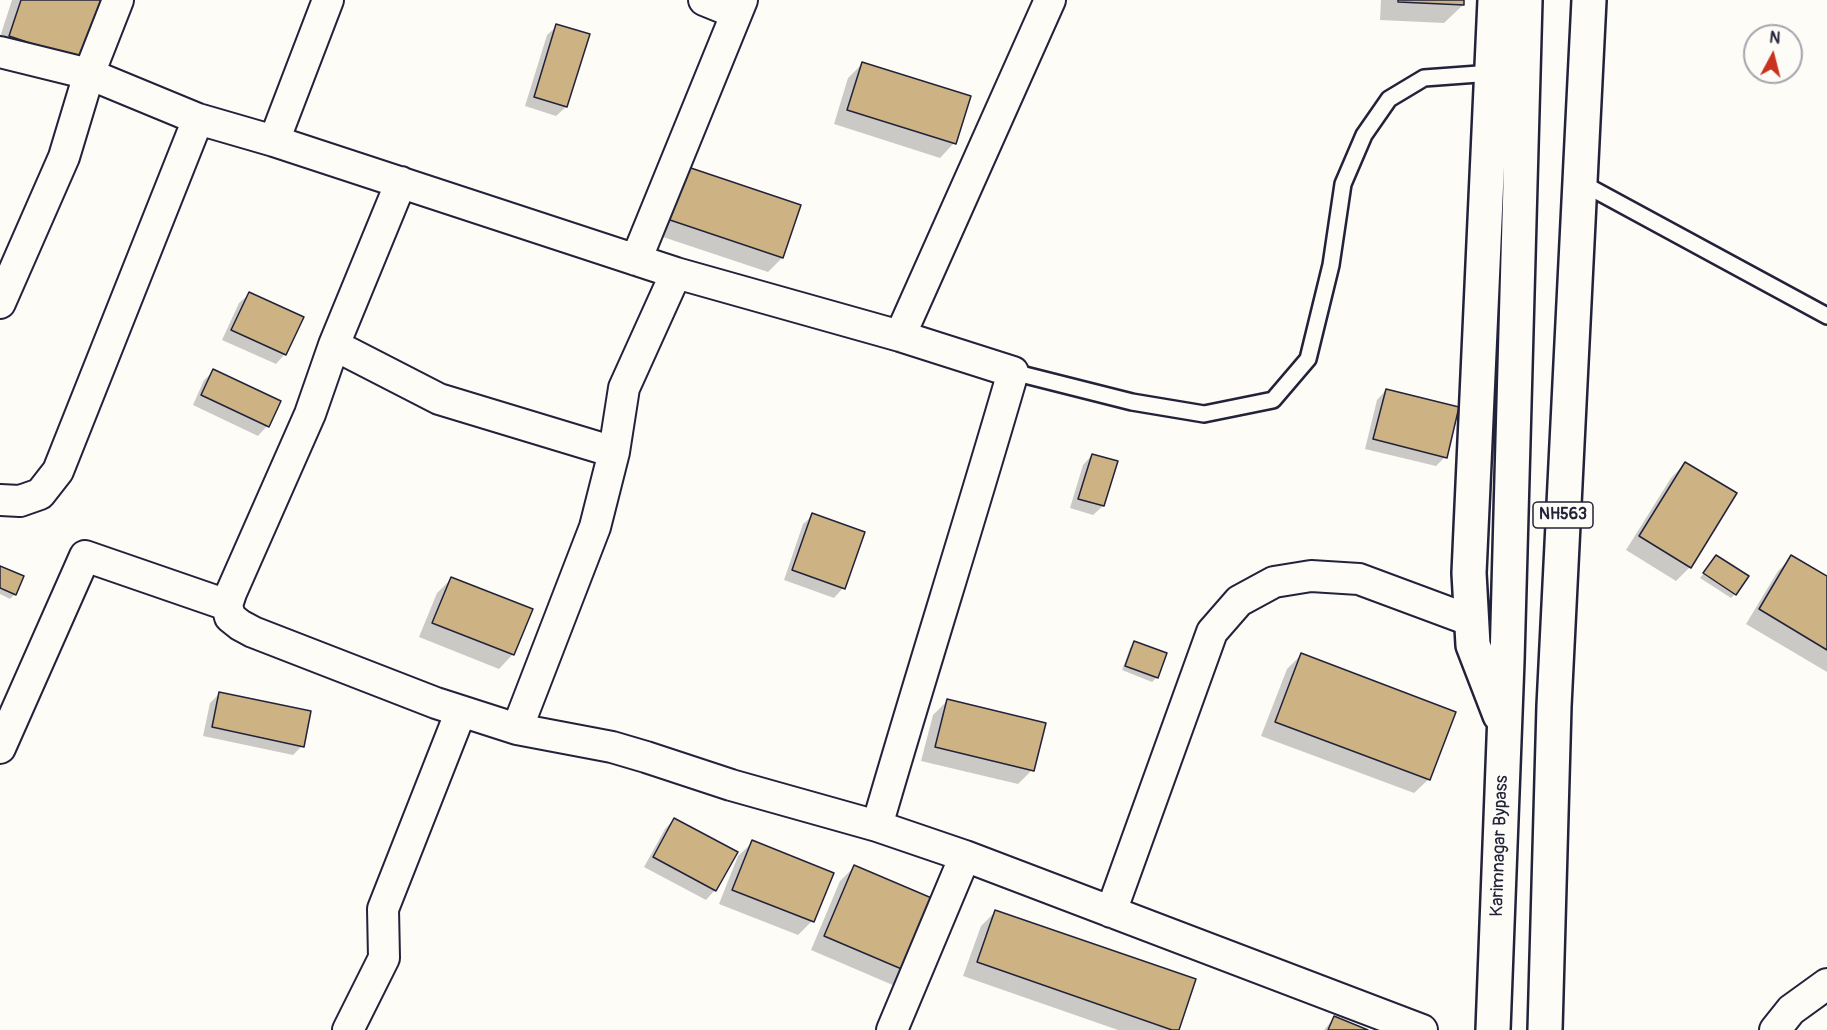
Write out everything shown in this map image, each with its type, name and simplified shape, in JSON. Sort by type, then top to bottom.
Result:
[{"type":"highway","points":[[1495,0],[1469,573],[1473,645],[1505,728]]},
{"type":"highway","name":"Karimnagar Bypass","points":[[1493,1030],[1508,661],[1525,0]]},
{"type":"highway","name":"NH563","points":[[1545,1030],[1554,706],[1588,0]]},
{"type":"street","points":[[0,303],[64,157],[89,74],[118,0]]},
{"type":"street","points":[[274,141],[328,0]]},
{"type":"street","points":[[636,260],[739,7],[704,0]]},
{"type":"street","points":[[900,336],[1050,0]]},
{"type":"street","points":[[0,52],[89,74],[198,119],[274,141],[676,273],[900,336],[1013,372],[877,826]]},
{"type":"street","points":[[0,500],[20,501],[40,494],[58,471],[198,119]]},
{"type":"street","points":[[401,182],[334,345],[310,414],[231,593],[227,605],[230,617],[253,632],[461,711],[517,729],[612,747],[778,799],[877,826],[965,856],[1422,1030]]},
{"type":"street","points":[[517,729],[595,527],[614,452],[624,388],[676,273]]},
{"type":"street","points":[[334,345],[439,399],[614,452]]},
{"type":"street","points":[[0,748],[85,556],[227,605]]},
{"type":"street","points":[[1111,912],[1212,632],[1239,602],[1274,582],[1311,576],[1359,579],[1472,621]]},
{"type":"street","points":[[348,1030],[384,958],[383,909],[461,711]]},
{"type":"street","points":[[892,1030],[965,856]]},
{"type":"street","points":[[1775,1030],[1791,1010],[1827,984]]},
{"type":"lane","points":[[1013,372],[1132,402],[1204,414],[1273,399],[1308,359],[1331,266],[1343,184],[1364,135],[1389,99],[1424,78],[1491,73]]},
{"type":"lane","points":[[1580,182],[1827,316]]},
{"type":"building","points":[[21,0],[101,0],[81,60],[9,36]]},
{"type":"building","points":[[1398,0],[1464,0],[1464,5],[1398,2]]},
{"type":"building","points":[[556,24],[590,34],[567,107],[534,97]]},
{"type":"building","points":[[862,62],[971,96],[956,144],[847,110]]},
{"type":"building","points":[[682,165],[801,205],[783,258],[664,218]]},
{"type":"building","points":[[249,292],[304,317],[286,355],[231,330]]},
{"type":"building","points":[[213,369],[281,401],[269,427],[201,395]]},
{"type":"building","points":[[1386,389],[1459,407],[1447,458],[1373,439]]},
{"type":"building","points":[[1092,454],[1118,461],[1104,506],[1078,499]]},
{"type":"building","points":[[1685,462],[1737,493],[1691,568],[1639,536]]},
{"type":"building","points":[[812,513],[865,532],[845,589],[792,570]]},
{"type":"building","points":[[1716,555],[1749,576],[1736,595],[1703,573]]},
{"type":"building","points":[[1791,555],[1827,576],[1827,650],[1759,609]]},
{"type":"building","points":[[0,566],[24,576],[16,595],[0,588]]},
{"type":"building","points":[[451,577],[533,609],[514,655],[432,623]]},
{"type":"building","points":[[1134,641],[1167,653],[1158,678],[1125,666]]},
{"type":"building","points":[[1301,653],[1456,712],[1430,780],[1275,722]]},
{"type":"building","points":[[219,692],[311,711],[304,747],[212,727]]},
{"type":"building","points":[[947,699],[1046,723],[1034,771],[935,747]]},
{"type":"building","points":[[674,818],[738,852],[716,891],[653,857]]},
{"type":"building","points":[[752,840],[834,873],[814,922],[732,890]]},
{"type":"building","points":[[854,865],[941,902],[911,973],[824,936]]},
{"type":"building","points":[[995,910],[1196,979],[1179,1030],[1172,1030],[977,962]]},
{"type":"building","points":[[1334,1016],[1368,1030],[1328,1030]]}]
